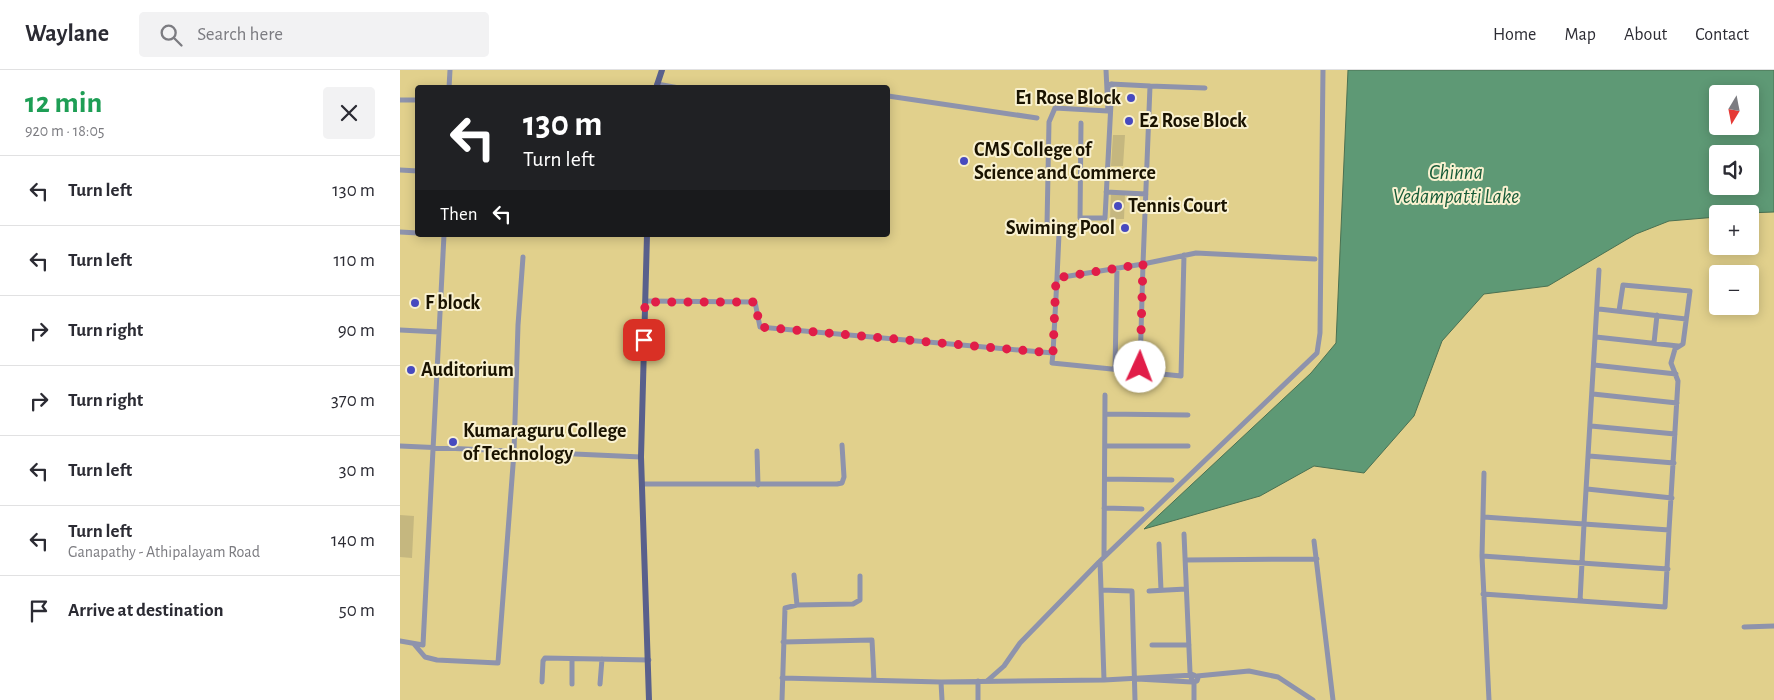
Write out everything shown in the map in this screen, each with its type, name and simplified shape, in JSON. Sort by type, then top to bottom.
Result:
[{"type":"main road","points":[[657,85],[662,70]]},
{"type":"main road","points":[[647,237],[641,457],[649,700]]},
{"type":"street","points":[[449,85],[450,70]]},
{"type":"street","points":[[1081,123],[1080,218],[1105,218],[1110,84],[1106,70]]},
{"type":"street","points":[[987,681],[1004,666],[1020,643],[1102,559],[1317,353],[1320,333],[1322,70]]},
{"type":"street","points":[[1110,84],[1205,88]]},
{"type":"street","points":[[1110,84],[1108,111],[1055,108],[1049,122],[1047,225],[1059,234],[1052,364],[1181,376],[1184,255]]},
{"type":"street","points":[[1140,367],[1150,86]]},
{"type":"street","points":[[890,96],[1037,118]]},
{"type":"street","points":[[400,100],[415,100]]},
{"type":"street","points":[[400,170],[415,171]]},
{"type":"street","points":[[1106,192],[1146,194]]},
{"type":"street","points":[[400,232],[415,233]]},
{"type":"street","points":[[421,652],[423,645],[434,448],[444,237]]},
{"type":"street","points":[[1056,278],[1143,264],[1196,253],[1315,259]]},
{"type":"street","points":[[414,644],[425,657],[437,660],[498,663],[514,452],[518,325],[523,257]]},
{"type":"street","points":[[1115,370],[1117,268]]},
{"type":"street","points":[[1580,601],[1599,309],[1599,270]]},
{"type":"street","points":[[1596,337],[1678,346],[1684,344],[1690,291],[1623,285],[1619,311]]},
{"type":"street","points":[[645,302],[755,302],[760,327],[1053,353]]},
{"type":"street","points":[[1599,309],[1686,319]]},
{"type":"street","points":[[1654,343],[1657,315]]},
{"type":"street","points":[[400,330],[439,332]]},
{"type":"street","points":[[1483,594],[1665,607],[1678,381],[1672,363],[1675,349],[1678,346]]},
{"type":"street","points":[[1594,365],[1676,374]]},
{"type":"street","points":[[1593,394],[1677,403]]},
{"type":"street","points":[[1104,680],[1101,590],[1105,479],[1105,395]]},
{"type":"street","points":[[1105,414],[1188,415]]},
{"type":"street","points":[[1591,426],[1675,434]]},
{"type":"street","points":[[642,484],[842,483],[844,477],[842,445]]},
{"type":"street","points":[[400,446],[641,457]]},
{"type":"street","points":[[1105,446],[1188,446]]},
{"type":"street","points":[[757,451],[758,484]]},
{"type":"street","points":[[1589,456],[1674,463]]},
{"type":"street","points":[[1484,473],[1482,556],[1489,700]]},
{"type":"street","points":[[1105,479],[1172,480]]},
{"type":"street","points":[[1587,489],[1672,498]]},
{"type":"street","points":[[1104,508],[1142,509]]},
{"type":"street","points":[[1484,517],[1669,530]]},
{"type":"street","points":[[1184,534],[1190,672],[1193,678],[1194,700]]},
{"type":"street","points":[[1314,541],[1333,700]]},
{"type":"street","points":[[1159,544],[1160,590]]},
{"type":"street","points":[[1482,556],[1668,569]]},
{"type":"street","points":[[1185,560],[1316,559]]},
{"type":"street","points":[[794,575],[797,605]]},
{"type":"street","points":[[782,700],[785,608],[797,605],[853,604],[860,600],[860,576]]},
{"type":"street","points":[[1149,591],[1186,589]]},
{"type":"street","points":[[1101,590],[1132,591],[1134,700]]},
{"type":"street","points":[[1744,626],[1774,626]]},
{"type":"street","points":[[783,642],[872,640],[874,642],[874,680]]},
{"type":"street","points":[[400,641],[423,645]]},
{"type":"street","points":[[1152,644],[1189,645]]},
{"type":"street","points":[[542,682],[543,661],[545,658],[649,660]]},
{"type":"street","points":[[572,659],[572,684]]},
{"type":"street","points":[[600,684],[602,659]]},
{"type":"street","points":[[782,678],[941,682],[1134,678],[1145,681],[1193,678],[1249,670],[1278,677],[1312,700]]},
{"type":"street","points":[[978,681],[978,700]]},
{"type":"street","points":[[941,682],[942,700]]},
{"type":"shaded area","points":[[1113,135],[1125,135],[1123,166],[1111,166]]},
{"type":"shaded area","name":"Tennis Court","points":[[1111,193],[1125,194],[1124,219],[1110,219]]},
{"type":"shaded area","points":[[400,515],[414,516],[412,558],[400,557]]},
{"type":"water","name":"Chinna Vedampatti Lake","points":[[1348,70],[1774,70],[1774,212],[1759,213],[1759,205],[1709,205],[1709,218],[1669,221],[1636,234],[1548,286],[1484,294],[1442,341],[1414,416],[1364,473],[1314,466],[1260,496],[1144,529],[1311,373],[1336,343]]},
{"type":"place","name":"E1 Rose Block","points":[[1131,98]]},
{"type":"place","name":"E2 Rose Block","points":[[1129,121]]},
{"type":"place","name":"CMS College of Science and Commerce","points":[[964,161]]},
{"type":"place","name":"Tennis Court","points":[[1118,206]]},
{"type":"place","name":"Swiming Pool","points":[[1125,228]]},
{"type":"place","name":"F block","points":[[415,303]]},
{"type":"place","name":"Auditorium","points":[[411,370]]},
{"type":"place","name":"Kumaraguru College of Technology","points":[[453,442]]},
{"type":"route","points":[[644,340],[645,302],[755,302],[760,327],[1053,353],[1056,278],[1143,264],[1140,367]]}]
